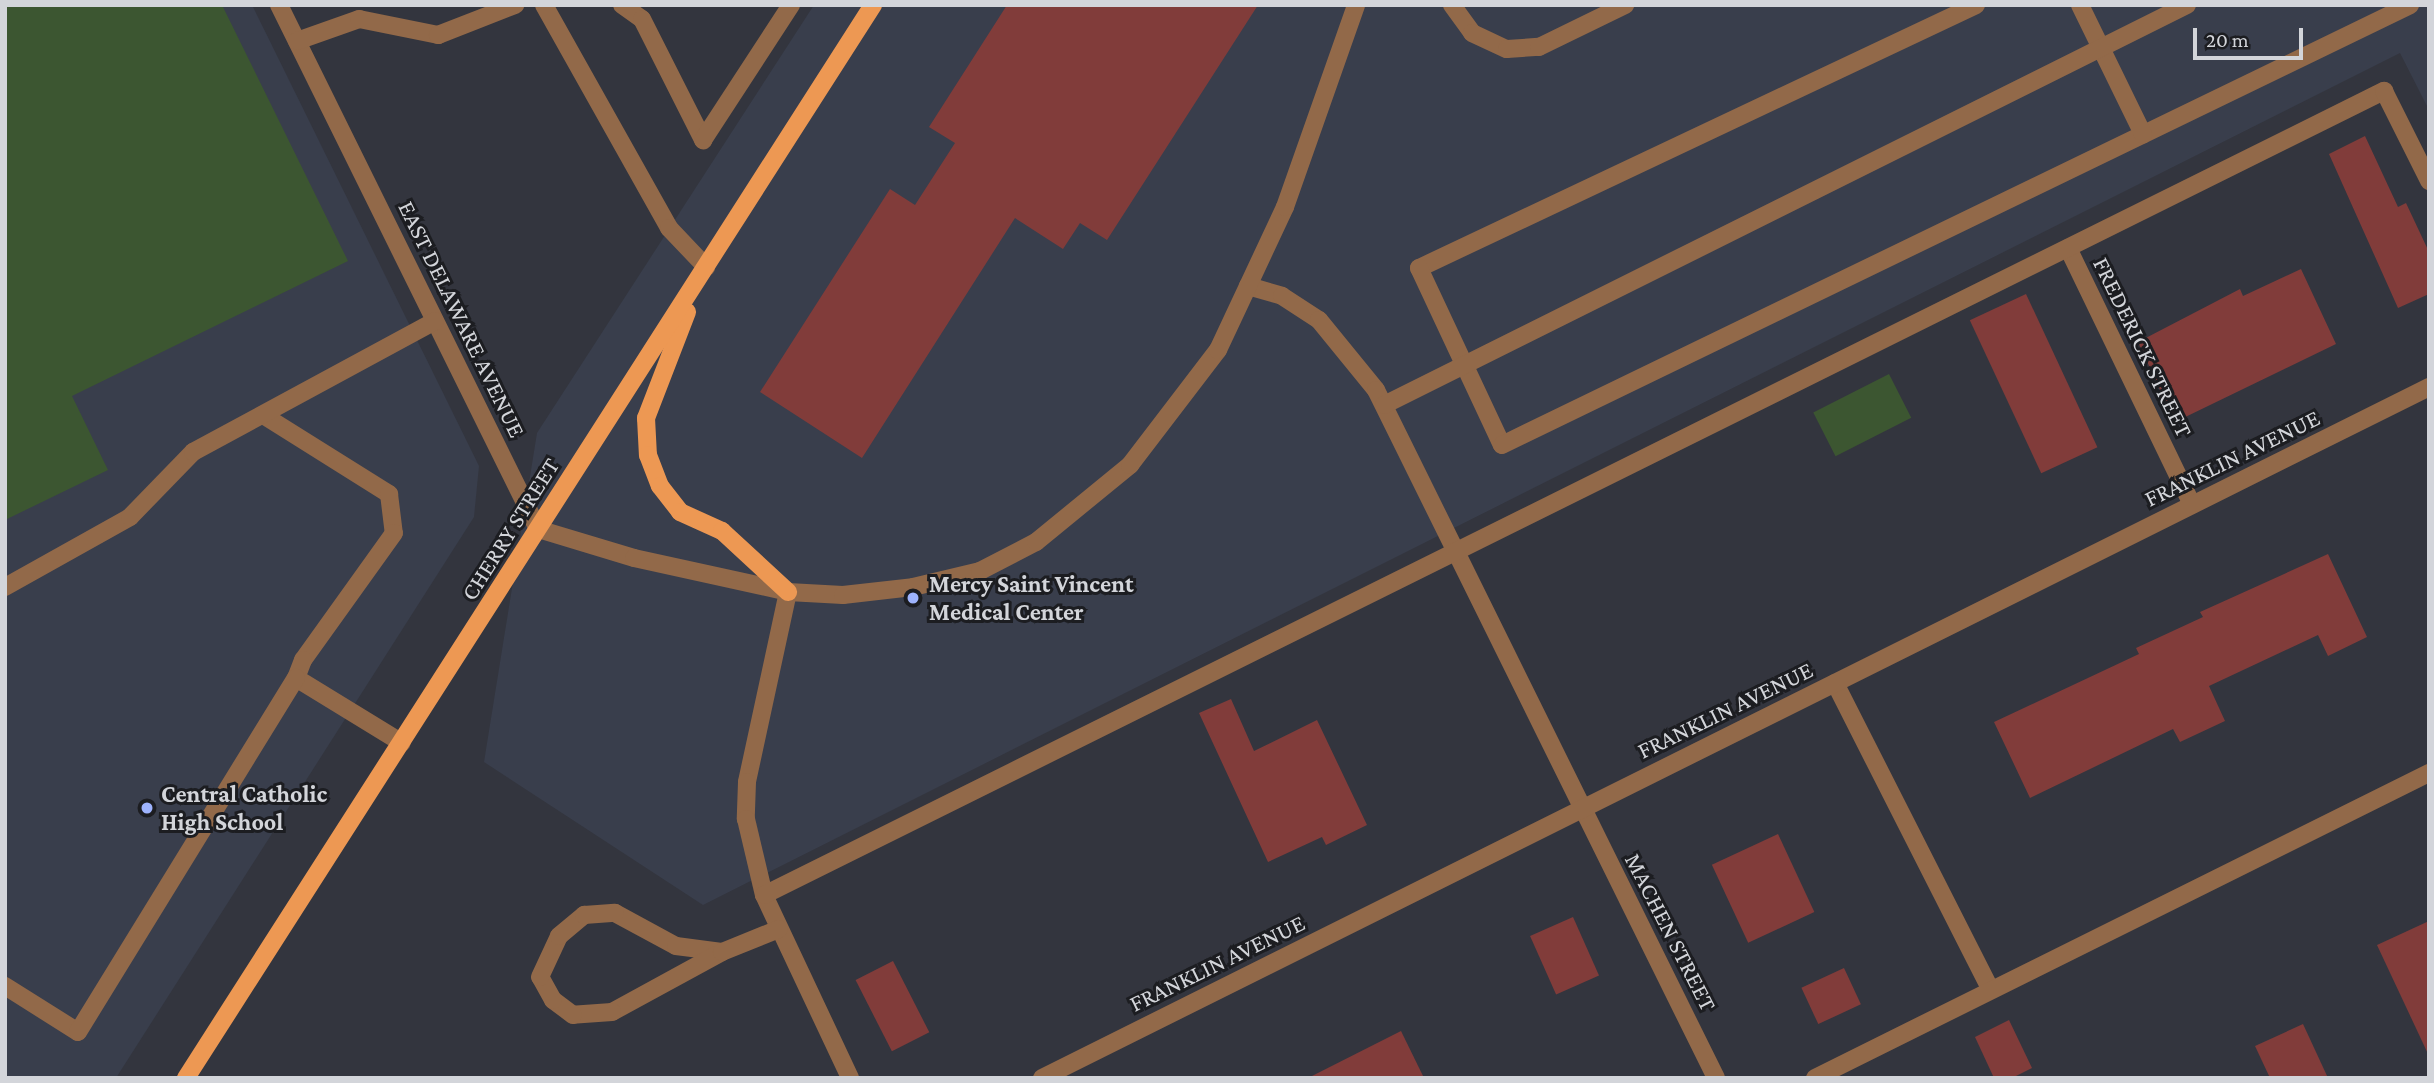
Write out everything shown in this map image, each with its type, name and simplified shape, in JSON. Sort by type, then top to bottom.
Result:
[{"type":"main road","name":"CHERRY STREET","points":[[186,1078],[873,5]]},
{"type":"main road","points":[[704,270],[646,418],[648,455],[660,486],[680,512],[722,531],[788,592]]},
{"type":"street","name":"EAST DELAWARE AVENUE","points":[[279,5],[538,529]]},
{"type":"street","points":[[297,41],[359,19],[438,35],[514,5]]},
{"type":"street","points":[[544,5],[669,228],[704,270]]},
{"type":"street","points":[[622,5],[642,19],[703,140],[790,5]]},
{"type":"street","points":[[538,529],[788,592],[843,595],[914,587],[981,571],[1036,542],[1130,465],[1218,350],[1285,207],[1356,5]]},
{"type":"street","points":[[1452,5],[1472,33],[1507,49],[1539,47],[1625,5]]},
{"type":"street","points":[[1976,5],[1419,268],[1462,365],[1502,445],[2410,5]]},
{"type":"street","points":[[2080,5],[2143,134]]},
{"type":"street","points":[[1384,405],[2187,5]]},
{"type":"street","points":[[764,895],[2384,92],[2429,181]]},
{"type":"street","name":"FREDERICK STREET","points":[[2068,248],[2192,505]]},
{"type":"street","name":"MACHEN STREET","points":[[1248,286],[1282,296],[1319,320],[1384,405],[1716,1078]]},
{"type":"street","points":[[5,587],[130,517],[193,452],[436,321]]},
{"type":"street","name":"FRANKLIN AVENUE","points":[[1042,1078],[2429,387]]},
{"type":"street","points":[[5,986],[78,1032],[296,678],[303,660],[394,533],[396,513],[389,494],[262,415]]},
{"type":"street","points":[[788,592],[747,782],[747,819],[764,895],[850,1078]]},
{"type":"street","points":[[296,678],[402,743]]},
{"type":"street","points":[[1835,683],[1990,990]]},
{"type":"street","points":[[1815,1078],[2429,773]]},
{"type":"street","points":[[722,952],[676,946],[615,913],[584,915],[559,936],[540,977],[553,1000],[573,1015],[612,1012],[722,952],[779,929]]},
{"type":"shaded area","name":"Central Catholic High School","points":[[5,5],[252,5],[479,466],[474,517],[116,1078],[5,1078]]},
{"type":"shaded area","name":"Mercy Saint Vincent Medical Center","points":[[814,5],[2429,5],[2429,110],[2400,53],[703,905],[484,762],[537,433]]},
{"type":"green space","points":[[5,5],[222,5],[348,261],[72,396],[108,470],[5,520]]},
{"type":"green space","points":[[1889,374],[1911,418],[1836,456],[1813,413]]},
{"type":"building","points":[[1007,5],[1258,5],[1107,240],[1080,223],[1063,249],[1015,218],[862,458],[760,392],[890,189],[915,205],[955,143],[929,127]]},
{"type":"building","points":[[2365,136],[2398,207],[2406,203],[2429,252],[2429,294],[2398,308],[2329,154]]},
{"type":"building","points":[[2301,269],[2336,344],[2175,422],[2138,342],[2240,289],[2243,296]]},
{"type":"building","points":[[2026,294],[2097,447],[2041,473],[1970,320]]},
{"type":"building","points":[[2328,554],[2367,637],[2328,656],[2318,635],[2209,686],[2225,721],[2180,742],[2173,729],[2030,798],[1994,722],[2139,654],[2136,648],[2203,617],[2200,612]]},
{"type":"building","points":[[1231,699],[1254,751],[1317,720],[1367,825],[1326,845],[1322,837],[1268,862],[1199,713]]},
{"type":"building","points":[[1778,834],[1814,912],[1748,943],[1712,865]]},
{"type":"building","points":[[1573,917],[1599,975],[1556,995],[1530,936]]},
{"type":"building","points":[[2429,921],[2429,1056],[2377,945]]},
{"type":"building","points":[[893,961],[929,1032],[892,1051],[856,980]]},
{"type":"building","points":[[1844,968],[1861,1004],[1818,1024],[1801,988]]},
{"type":"building","points":[[2009,1020],[2032,1068],[2012,1078],[1994,1078],[1975,1037]]},
{"type":"building","points":[[2303,1024],[2328,1078],[2270,1078],[2255,1046]]},
{"type":"building","points":[[1401,1031],[1424,1078],[1308,1078]]},
{"type":"place","name":"Mercy Saint Vincent Medical Center","points":[[913,598]]},
{"type":"place","name":"Central Catholic High School","points":[[147,808]]}]
